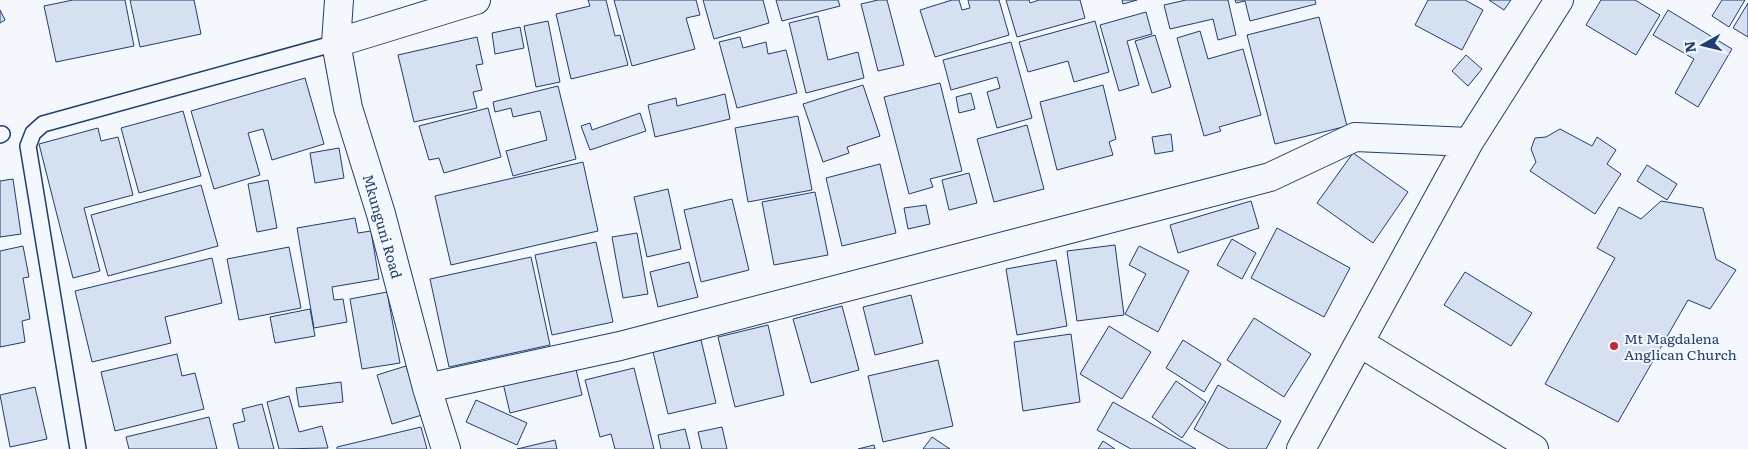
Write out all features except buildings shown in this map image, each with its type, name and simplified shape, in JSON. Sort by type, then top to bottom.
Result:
[{"type":"street","name":"Mkunguni Road","points":[[339,0],[336,43],[348,108],[381,214],[427,388],[446,449]]},
{"type":"street","points":[[336,43],[476,0]]},
{"type":"street","points":[[1301,449],[1469,142],[1559,0]]},
{"type":"street","points":[[427,388],[620,346],[1270,176],[1355,137],[1469,142]]},
{"type":"street","points":[[1360,344],[1534,449]]},
{"type":"lane","points":[[78,449],[28,146],[33,133],[43,124],[336,43]]},
{"type":"place","name":"Mt Magdalena Anglican Church","points":[[1614,346]]}]
